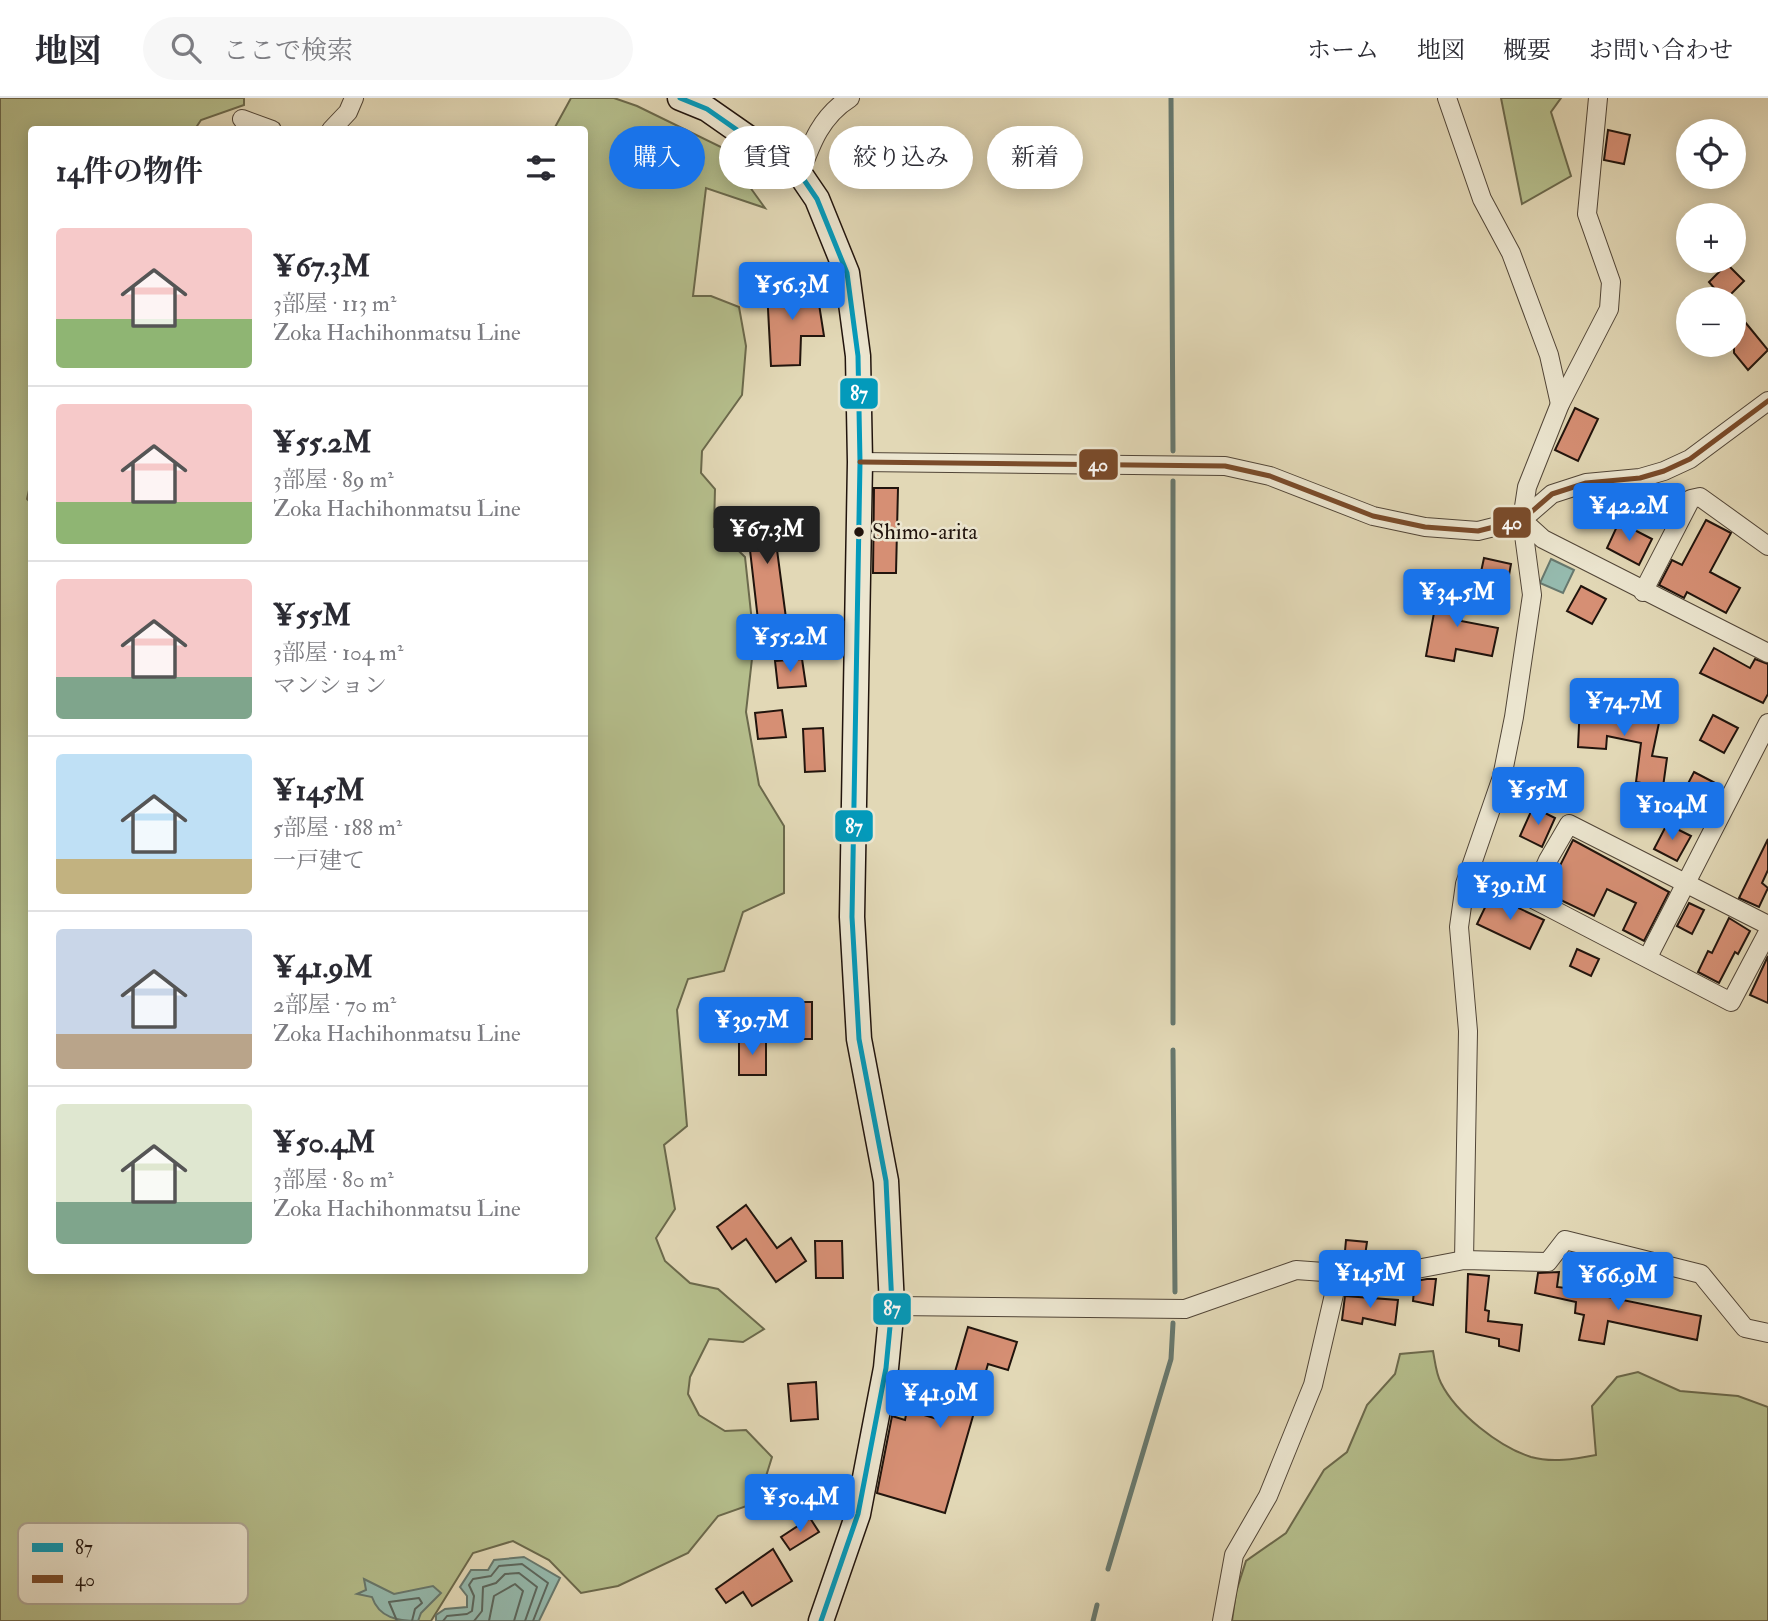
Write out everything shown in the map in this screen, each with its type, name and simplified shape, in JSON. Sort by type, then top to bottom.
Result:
[{"type":"main road","points":[[680,98],[707,109],[731,126]]},
{"type":"main road","points":[[810,189],[817,199],[847,273],[858,356],[860,463],[852,917],[859,1039],[886,1181],[892,1306],[886,1368],[858,1514],[821,1621]]},
{"type":"street","points":[[335,126],[348,112],[354,98]]},
{"type":"street","points":[[815,134],[838,105],[850,98]]},
{"type":"street","points":[[1447,98],[1482,199],[1511,253],[1549,355],[1560,404]]},
{"type":"street","points":[[1464,1260],[1468,1031],[1460,927],[1465,884],[1502,777],[1514,717],[1532,595],[1522,520],[1527,486],[1560,404],[1609,309],[1611,282],[1587,214],[1598,98]]},
{"type":"street","points":[[242,119],[261,126]]},
{"type":"street","points":[[860,463],[1225,467],[1270,476],[1373,516],[1425,527],[1478,531],[1522,520],[1552,494],[1586,482],[1640,478],[1690,459],[1768,401]]},
{"type":"street","points":[[1643,592],[1691,499],[1700,497],[1768,546]]},
{"type":"street","points":[[1522,520],[1543,539],[1768,653]]},
{"type":"street","points":[[1648,957],[1768,723]]},
{"type":"street","points":[[1768,925],[1569,824],[1548,860],[1531,898],[1731,1002],[1768,932]]},
{"type":"street","points":[[892,1306],[1185,1309],[1296,1270],[1380,1276],[1464,1260],[1548,1262],[1565,1240],[1650,1259],[1701,1274],[1745,1328],[1768,1333]]},
{"type":"street","points":[[1222,1621],[1234,1555],[1268,1496],[1313,1385],[1339,1273]]},
{"type":"green space","points":[[0,98],[244,98],[244,105],[201,120],[197,126],[28,126],[28,1274],[588,1274],[588,126],[556,126],[571,98],[614,98],[637,106],[678,126],[609,126],[609,189],[705,189],[705,139],[719,146],[719,189],[751,189],[765,208],[706,188],[693,296],[711,296],[739,307],[746,346],[742,395],[702,451],[701,473],[715,489],[714,527],[745,557],[754,641],[746,712],[759,785],[784,826],[784,893],[743,912],[724,971],[688,979],[677,1010],[687,1126],[664,1145],[675,1209],[656,1238],[665,1261],[690,1283],[718,1289],[764,1329],[743,1342],[709,1339],[690,1377],[688,1394],[699,1415],[725,1431],[746,1430],[772,1457],[758,1502],[718,1516],[688,1553],[618,1586],[581,1593],[549,1560],[513,1541],[473,1553],[431,1621],[0,1621]]},
{"type":"green space","points":[[1501,98],[1561,98],[1551,112],[1571,176],[1522,204]]},
{"type":"green space","points":[[1433,1351],[1441,1383],[1457,1406],[1492,1437],[1519,1452],[1539,1459],[1564,1460],[1596,1455],[1592,1406],[1617,1377],[1638,1372],[1680,1391],[1738,1396],[1768,1407],[1768,1621],[1232,1621],[1236,1592],[1246,1561],[1286,1533],[1324,1470],[1347,1452],[1367,1405],[1395,1374],[1400,1354]]},
{"type":"water","points":[[1551,559],[1574,570],[1563,593],[1540,583]]},
{"type":"water","points":[[524,1557],[560,1578],[539,1621],[436,1621],[436,1615],[445,1609],[467,1607],[467,1596],[460,1587],[471,1570],[488,1570],[494,1560]]},
{"type":"water","points":[[364,1579],[394,1594],[433,1586],[441,1593],[421,1613],[418,1621],[403,1620],[384,1614],[372,1597],[357,1594],[366,1590]]},
{"type":"building","points":[[1608,130],[1630,135],[1624,164],[1604,160]]},
{"type":"building","points":[[1718,273],[1736,273],[1744,281],[1738,287],[1713,287],[1709,282]]},
{"type":"building","points":[[816,285],[824,336],[801,336],[800,365],[771,366],[767,290]]},
{"type":"building","points":[[1746,323],[1768,350],[1748,370],[1737,357],[1746,357]]},
{"type":"building","points":[[1575,408],[1598,419],[1578,461],[1555,450]]},
{"type":"building","points":[[874,488],[898,488],[896,573],[873,573]]},
{"type":"building","points":[[778,507],[777,527],[774,527],[786,618],[758,620],[750,550],[754,550],[752,509]]},
{"type":"building","points":[[1706,520],[1731,533],[1710,572],[1740,588],[1726,613],[1687,592],[1684,598],[1659,585],[1672,560],[1682,565]]},
{"type":"building","points":[[1619,522],[1652,539],[1639,565],[1607,548]]},
{"type":"building","points":[[1484,558],[1511,564],[1506,592],[1478,586]]},
{"type":"building","points":[[1439,586],[1466,591],[1461,621],[1498,628],[1492,656],[1456,649],[1454,661],[1426,656]]},
{"type":"building","points":[[1581,586],[1606,599],[1592,624],[1567,611]]},
{"type":"building","points":[[1714,648],[1750,668],[1755,659],[1768,664],[1768,694],[1763,703],[1700,673]]},
{"type":"building","points":[[802,659],[806,686],[778,688],[775,661]]},
{"type":"building","points":[[1580,705],[1660,718],[1652,756],[1667,758],[1663,787],[1636,782],[1641,743],[1607,736],[1606,749],[1578,747]]},
{"type":"building","points":[[782,710],[786,737],[758,739],[755,713]]},
{"type":"building","points":[[1713,715],[1738,728],[1724,753],[1700,740]]},
{"type":"building","points":[[823,728],[825,771],[805,772],[803,729]]},
{"type":"building","points":[[1694,772],[1719,785],[1706,810],[1681,797]]},
{"type":"building","points":[[1533,807],[1555,818],[1542,847],[1520,836]]},
{"type":"building","points":[[1667,824],[1691,836],[1677,861],[1654,849]]},
{"type":"building","points":[[1768,839],[1768,870],[1762,883],[1768,888],[1759,907],[1739,898]]},
{"type":"building","points":[[1573,840],[1669,892],[1644,941],[1623,930],[1636,903],[1607,889],[1594,916],[1546,893]]},
{"type":"building","points":[[1491,895],[1544,920],[1530,949],[1477,924]]},
{"type":"building","points":[[1689,903],[1704,910],[1692,934],[1677,926]]},
{"type":"building","points":[[1729,918],[1750,931],[1738,954],[1735,952],[1719,983],[1698,972],[1708,951],[1712,953]]},
{"type":"building","points":[[1577,949],[1599,959],[1591,976],[1570,966]]},
{"type":"building","points":[[1768,956],[1768,1003],[1750,995]]},
{"type":"building","points":[[785,1002],[812,1002],[812,1039],[785,1039]]},
{"type":"building","points":[[739,1038],[766,1038],[766,1075],[739,1075]]},
{"type":"building","points":[[746,1205],[777,1248],[791,1238],[806,1261],[776,1282],[746,1239],[732,1249],[717,1227]]},
{"type":"building","points":[[1346,1240],[1367,1242],[1364,1263],[1344,1262]]},
{"type":"building","points":[[815,1241],[842,1241],[843,1278],[816,1278]]},
{"type":"building","points":[[1559,1272],[1557,1287],[1598,1292],[1598,1295],[1701,1316],[1697,1340],[1608,1321],[1604,1344],[1579,1340],[1584,1315],[1575,1313],[1576,1302],[1535,1293],[1538,1273]]},
{"type":"building","points":[[1468,1274],[1489,1276],[1485,1310],[1489,1311],[1488,1321],[1522,1325],[1519,1351],[1499,1346],[1499,1339],[1466,1332]]},
{"type":"building","points":[[1436,1279],[1433,1305],[1413,1301],[1415,1281]]},
{"type":"building","points":[[1345,1296],[1398,1300],[1395,1325],[1363,1318],[1362,1324],[1342,1320]]},
{"type":"building","points":[[968,1327],[1017,1342],[1008,1370],[988,1364],[945,1513],[877,1493],[892,1416],[905,1420],[907,1410],[941,1420]]},
{"type":"building","points":[[816,1382],[818,1419],[791,1421],[788,1384]]},
{"type":"building","points":[[810,1518],[819,1532],[790,1550],[781,1537]]},
{"type":"building","points":[[773,1549],[792,1581],[752,1606],[743,1592],[726,1603],[716,1589]]},
{"type":"waterway","points":[[1171,98],[1173,451]]},
{"type":"waterway","points":[[1173,481],[1173,1023]]},
{"type":"waterway","points":[[1173,1050],[1175,1292]]},
{"type":"waterway","points":[[1108,1569],[1171,1359],[1173,1323]]},
{"type":"waterway","points":[[1093,1621],[1097,1605]]},
{"type":"transit line","name":"87","points":[[680,98],[707,109],[800,174],[817,199],[847,273],[858,356],[860,462],[852,917],[859,1039],[886,1181],[892,1306],[886,1368],[858,1514],[821,1621]]},
{"type":"transit line","name":"40","points":[[860,462],[1225,466],[1270,476],[1373,516],[1425,527],[1478,531],[1522,520],[1552,494],[1586,483],[1640,478],[1664,471],[1690,459],[1768,401]]},
{"type":"place","name":"Shimo-arita","points":[[859,532]]}]
